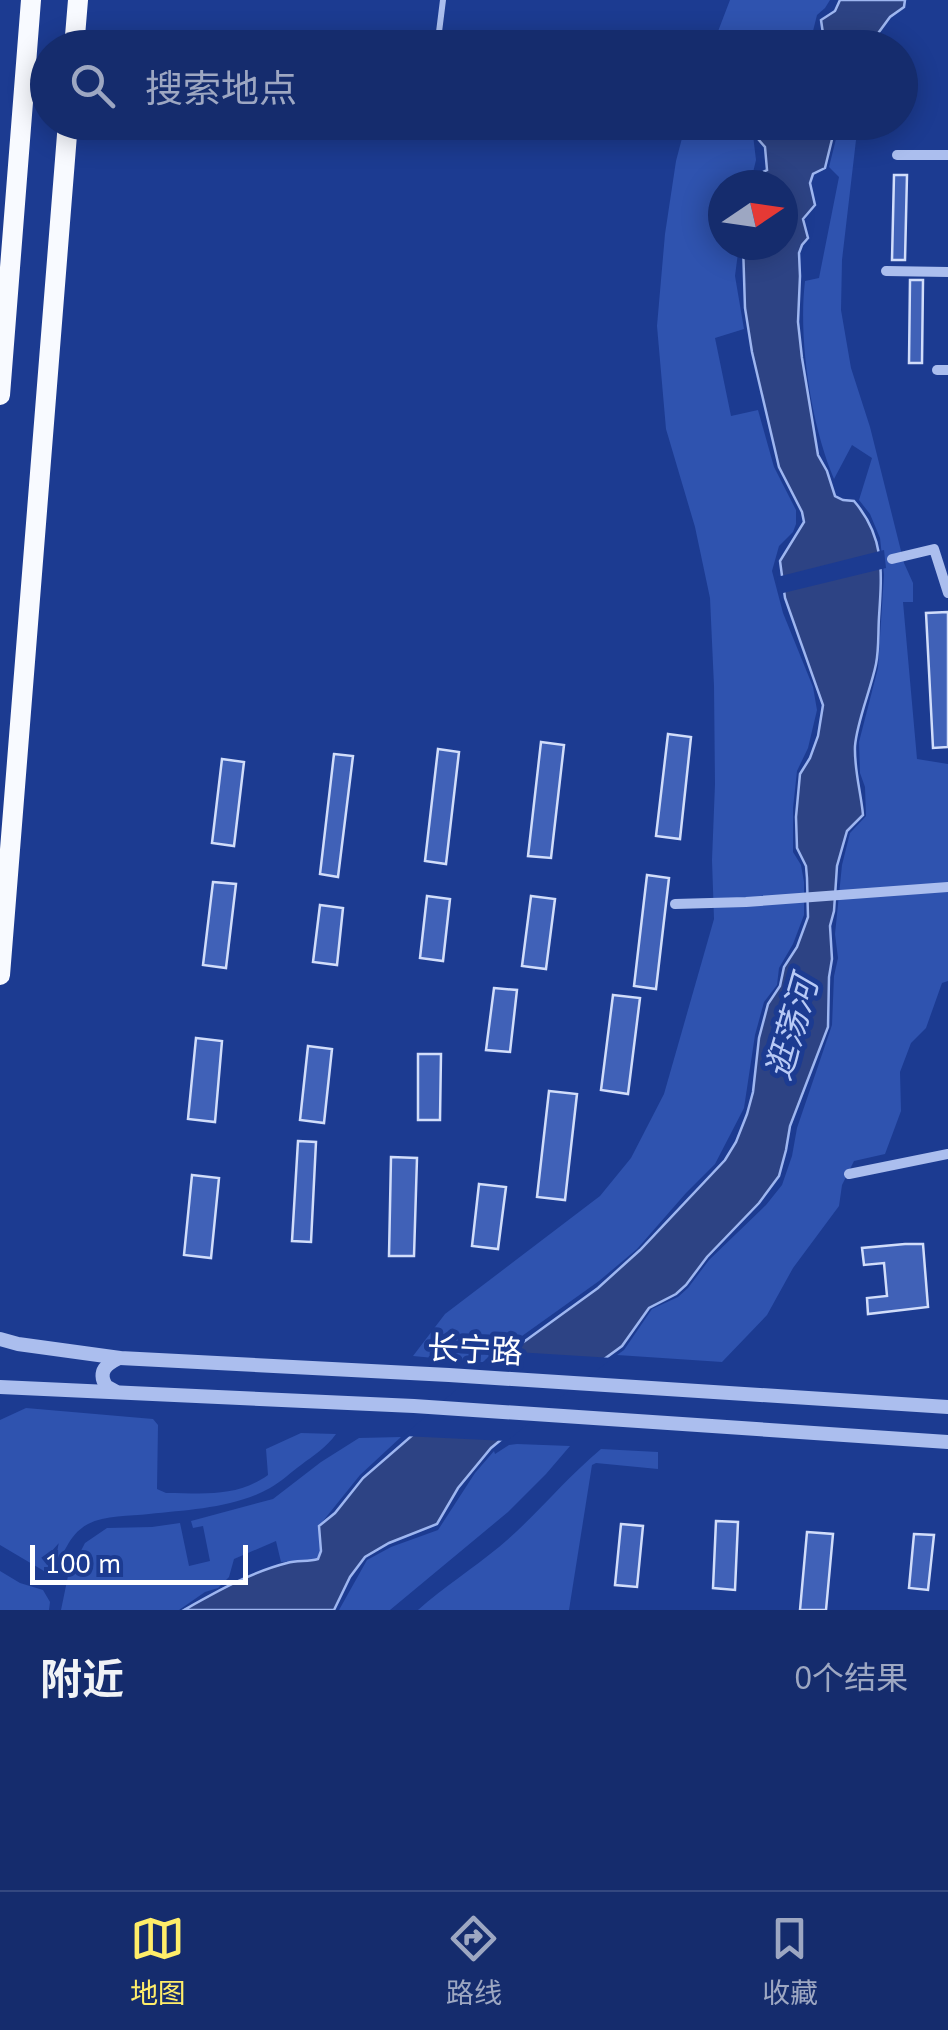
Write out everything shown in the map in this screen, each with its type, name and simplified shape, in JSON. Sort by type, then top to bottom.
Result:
[{"type":"highway","points":[[0,394],[31,0]]},
{"type":"highway","points":[[76,30],[78,0]]},
{"type":"highway","points":[[0,975],[67,140]]},
{"type":"street","points":[[898,155],[948,156]]},
{"type":"street","points":[[886,270],[948,272]]},
{"type":"street","points":[[892,559],[934,549],[948,593]]},
{"type":"street","points":[[675,904],[948,887]]},
{"type":"street","points":[[849,1174],[948,1154]]},
{"type":"street","name":"长宁路","points":[[0,1338],[120,1358],[948,1407]]},
{"type":"street","points":[[119,1393],[106,1386],[102,1374],[108,1364],[120,1358]]},
{"type":"street","name":"长宁路","points":[[0,1387],[414,1406],[948,1442]]},
{"type":"lane","points":[[439,30],[443,0]]},
{"type":"shaded area","points":[[730,0],[830,0],[817,15],[813,30],[719,30]]},
{"type":"shaded area","points":[[682,140],[754,140],[754,170],[708,170],[708,260],[737,260],[735,276],[744,329],[715,338],[731,416],[758,410],[774,467],[796,510],[793,532],[779,546],[772,571],[783,613],[813,687],[817,710],[808,748],[797,771],[793,808],[793,852],[801,865],[804,882],[804,915],[779,968],[777,985],[764,1002],[744,1108],[715,1164],[637,1249],[491,1358],[475,1362],[413,1356],[445,1314],[600,1196],[631,1158],[664,1094],[714,919],[710,598],[695,527],[666,429],[657,326],[665,234]]},
{"type":"shaded area","points":[[836,140],[856,140],[842,260],[841,310],[851,368],[904,563],[913,583],[913,602],[903,602],[917,759],[948,764],[948,981],[942,983],[926,1028],[911,1043],[900,1072],[901,1111],[885,1154],[854,1161],[842,1185],[839,1206],[793,1268],[767,1315],[722,1362],[617,1355],[652,1309],[688,1288],[709,1260],[782,1185],[832,1025],[842,865],[850,833],[866,816],[859,742],[878,668],[884,575],[880,538],[859,500],[872,458],[852,445],[834,479],[813,408],[805,355],[805,281],[819,278],[839,177],[829,167]]},
{"type":"shaded area","points":[[26,1408],[153,1419],[158,1425],[157,1489],[166,1493],[219,1493],[244,1488],[268,1475],[266,1449],[301,1433],[336,1434],[282,1480],[256,1495],[211,1507],[110,1517],[88,1524],[75,1534],[51,1572],[0,1545],[0,1420]]},
{"type":"shaded area","points":[[401,1437],[360,1475],[319,1526],[318,1559],[281,1562],[276,1541],[234,1559],[229,1577],[218,1588],[179,1610],[61,1610],[68,1576],[85,1543],[107,1528],[180,1523],[189,1566],[210,1561],[203,1526],[193,1528],[191,1521],[273,1499],[359,1438]]},
{"type":"shaded area","points":[[517,1444],[570,1446],[508,1512],[390,1610],[339,1610],[367,1560],[438,1530],[494,1451],[495,1454]]},
{"type":"shaded area","points":[[601,1449],[658,1452],[658,1469],[592,1465],[569,1610],[418,1610],[512,1535]]},
{"type":"shaded area","points":[[0,1571],[43,1590],[50,1602],[49,1610],[0,1610]]},
{"type":"water","points":[[840,0],[905,0],[904,7],[880,30],[822,30],[821,20],[835,11]]},
{"type":"water","name":"逛荡河","points":[[759,140],[832,140],[825,168],[813,174],[810,183],[815,205],[803,219],[808,238],[799,253],[802,358],[818,455],[835,496],[854,501],[864,514],[876,542],[881,570],[877,658],[855,746],[863,815],[847,831],[837,866],[830,926],[828,1027],[790,1126],[779,1176],[686,1285],[649,1308],[622,1346],[491,1448],[458,1488],[437,1524],[365,1557],[334,1610],[184,1610],[260,1572],[318,1559],[319,1526],[335,1513],[363,1478],[461,1393],[489,1363],[598,1288],[640,1250],[725,1160],[736,1142],[753,1092],[759,1038],[768,1004],[780,986],[784,967],[797,947],[808,917],[806,866],[797,848],[796,817],[800,774],[818,736],[823,705],[785,598],[780,561],[804,522],[779,467],[745,308],[743,260],[798,260],[798,170],[767,170],[765,147]]},
{"type":"pier","points":[[884,550],[886,568],[779,594],[777,577]]},
{"type":"pier","points":[[500,1351],[613,1358],[507,1441],[403,1436],[486,1359]]},
{"type":"building","points":[[894,175],[907,175],[905,260],[892,260]]},
{"type":"building","points":[[910,280],[923,280],[922,363],[909,363]]},
{"type":"building","points":[[948,612],[948,747],[933,748],[926,613]]},
{"type":"building","points":[[668,734],[691,737],[680,839],[656,836]]},
{"type":"building","points":[[541,742],[564,745],[551,858],[528,856]]},
{"type":"building","points":[[438,749],[459,752],[446,864],[425,861]]},
{"type":"building","points":[[334,754],[353,756],[338,877],[320,874]]},
{"type":"building","points":[[222,759],[244,762],[234,846],[212,843]]},
{"type":"building","points":[[647,875],[669,878],[656,989],[634,986]]},
{"type":"building","points":[[213,882],[236,884],[226,968],[203,965]]},
{"type":"building","points":[[427,896],[450,899],[443,961],[420,958]]},
{"type":"building","points":[[531,896],[555,899],[546,969],[522,966]]},
{"type":"building","points":[[320,905],[343,908],[337,965],[313,962]]},
{"type":"building","points":[[494,988],[517,990],[510,1052],[486,1050]]},
{"type":"building","points":[[613,995],[640,998],[628,1094],[601,1090]]},
{"type":"building","points":[[196,1038],[222,1041],[215,1122],[188,1119]]},
{"type":"building","points":[[308,1046],[332,1049],[324,1123],[300,1120]]},
{"type":"building","points":[[418,1054],[441,1054],[440,1120],[418,1120]]},
{"type":"building","points":[[549,1091],[577,1094],[565,1200],[537,1197]]},
{"type":"building","points":[[298,1141],[316,1142],[311,1242],[292,1241]]},
{"type":"building","points":[[391,1157],[417,1158],[414,1256],[389,1256]]},
{"type":"building","points":[[192,1175],[219,1178],[211,1258],[184,1255]]},
{"type":"building","points":[[479,1184],[506,1187],[498,1249],[472,1246]]},
{"type":"building","points":[[923,1244],[928,1307],[868,1314],[867,1298],[887,1296],[884,1263],[864,1265],[862,1248]]},
{"type":"building","points":[[716,1521],[738,1522],[735,1590],[713,1588]]},
{"type":"building","points":[[621,1524],[643,1526],[637,1587],[615,1585]]},
{"type":"building","points":[[807,1532],[833,1534],[826,1610],[800,1610]]},
{"type":"building","points":[[914,1534],[934,1535],[928,1590],[909,1588]]}]
